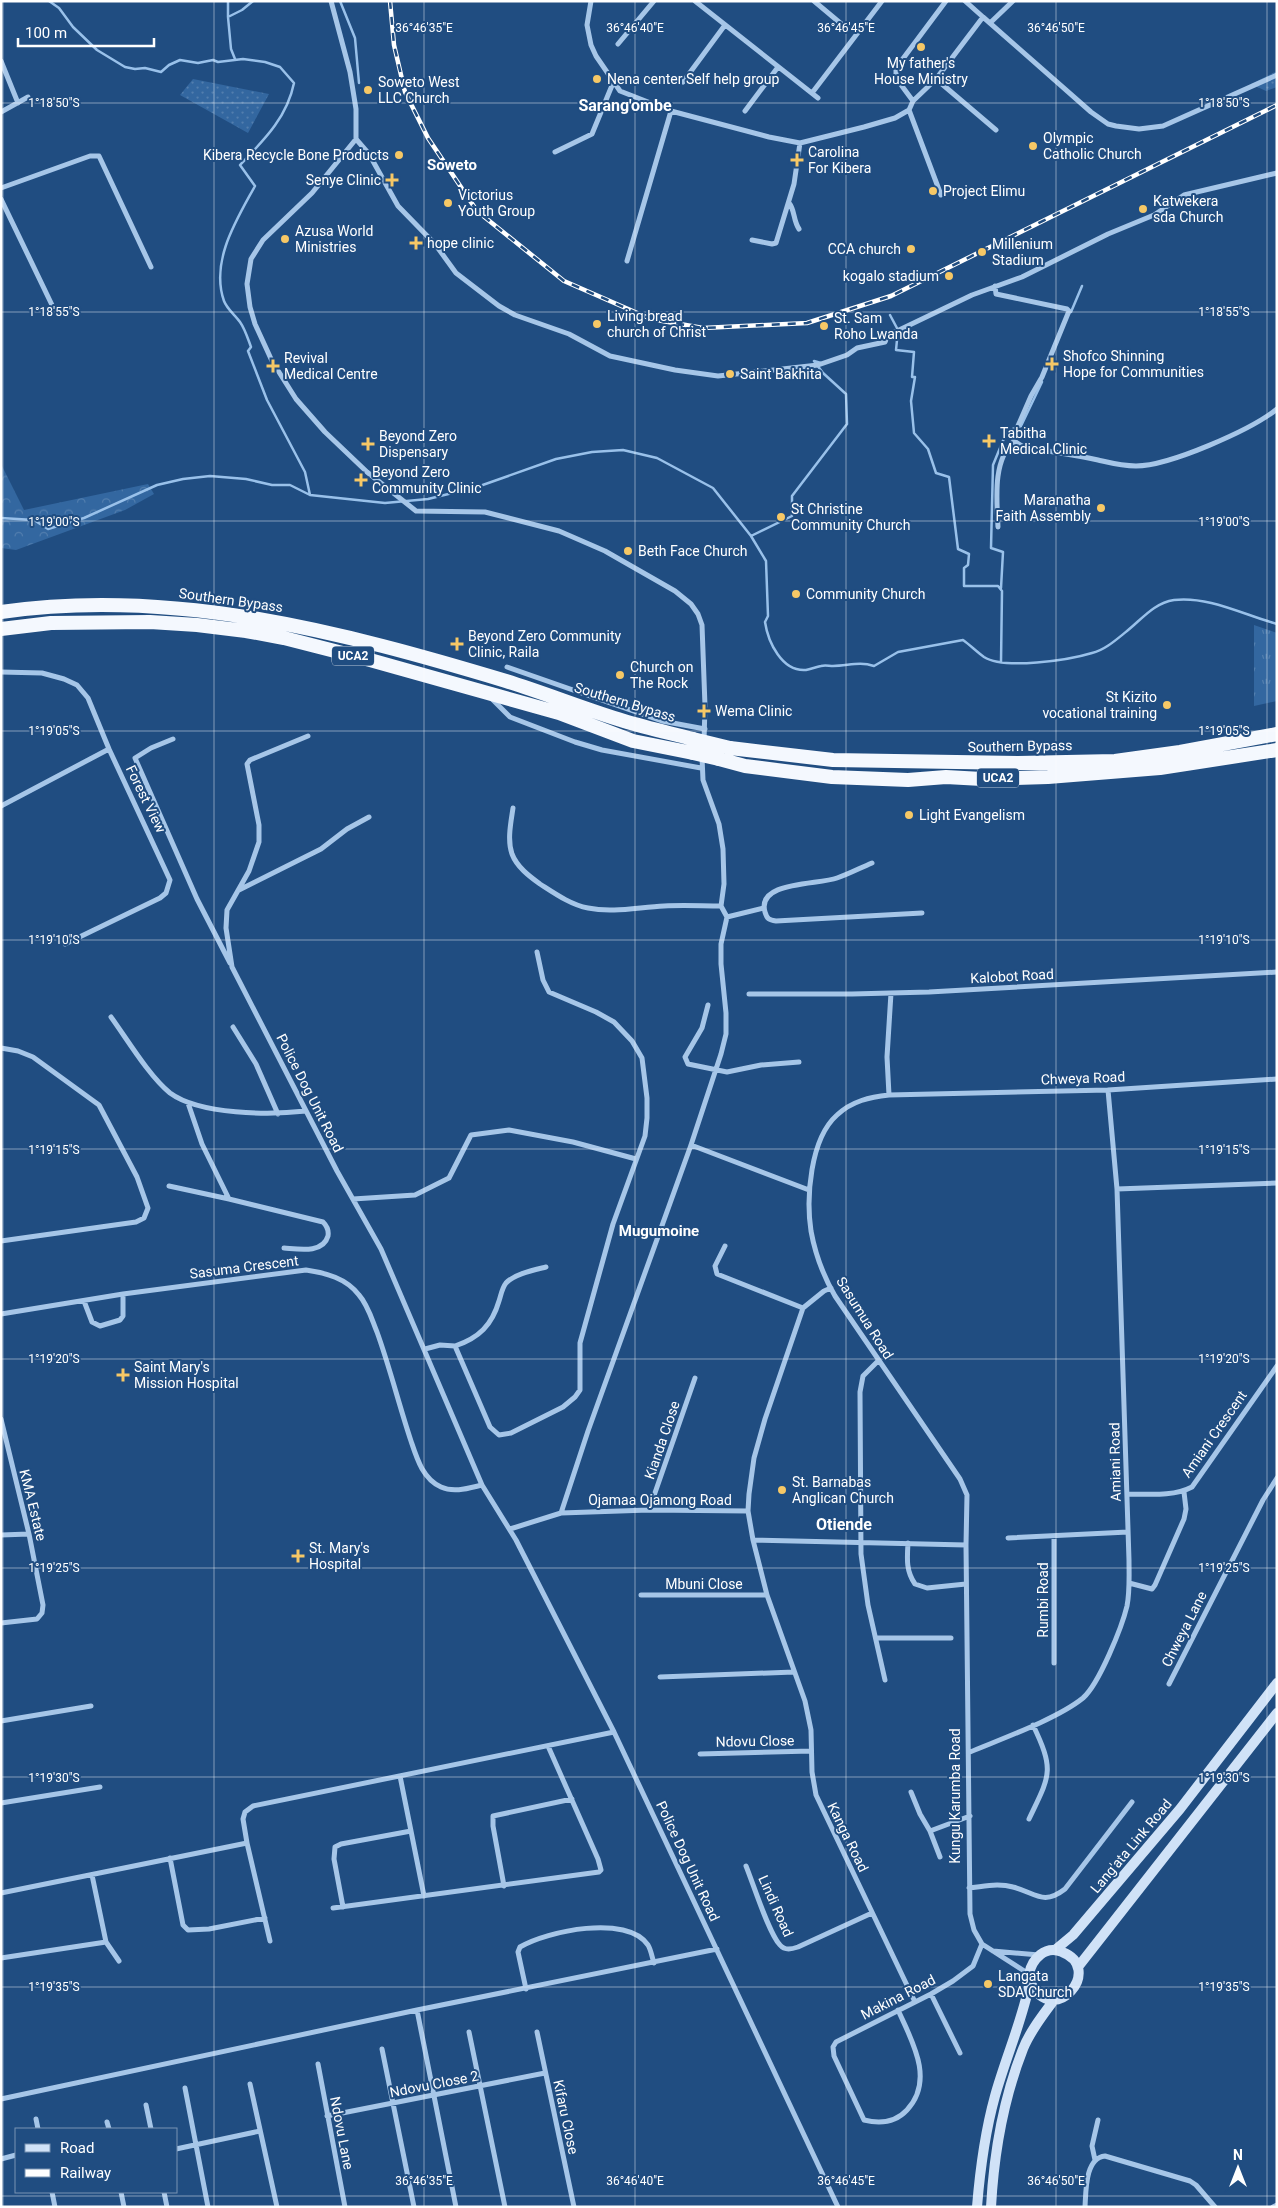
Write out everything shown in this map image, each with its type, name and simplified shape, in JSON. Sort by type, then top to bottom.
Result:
[{"type":"highway","name":"Southern Bypass","points":[[1,612],[51,607],[142,606],[204,611],[264,619],[350,638],[507,681],[693,746],[719,759],[745,766],[813,775],[908,780],[946,777],[982,779],[1039,777],[1160,768],[1277,750]]},
{"type":"highway","name":"Southern Bypass","points":[[1,629],[51,623],[150,622],[207,626],[284,638],[559,713],[633,741],[730,748],[834,760],[974,764],[1124,760],[1277,734]]},
{"type":"main road","name":"Lang'ata Link Road","points":[[1055,1950],[1073,1935],[1180,1809],[1277,1683]]},
{"type":"main road","points":[[1078,1967],[1277,1713]]},
{"type":"main road","points":[[977,2207],[984,2144],[994,2098],[1018,2022],[1023,2015],[1030,1978],[1034,1960],[1040,1955],[1055,1950],[1069,1955],[1078,1967],[1079,1975],[1074,1990],[1061,1999],[1054,2000],[1039,1995],[1030,1978]]},
{"type":"main road","points":[[991,2207],[999,2126],[1006,2101],[1024,2048],[1034,2028],[1054,2000]]},
{"type":"street","points":[[332,1],[350,72],[356,109],[356,139],[312,193],[256,248],[248,271],[248,294],[255,324],[263,342],[296,399],[326,432],[389,490],[416,511],[485,512],[559,531],[621,559],[684,597],[698,614],[702,625],[705,678],[701,768],[703,780],[719,824],[723,842],[724,884],[721,906],[727,917],[721,944],[721,958],[726,1034],[691,1145],[588,1432],[561,1513]]},
{"type":"street","points":[[591,1],[587,14],[587,33],[596,56],[620,91],[671,111],[769,137],[800,143],[895,118],[909,110],[913,101],[936,79],[983,17]]},
{"type":"street","points":[[618,44],[654,1]]},
{"type":"street","points":[[695,1],[818,98]]},
{"type":"street","points":[[814,1],[845,26]]},
{"type":"street","points":[[812,93],[882,1]]},
{"type":"street","points":[[913,101],[896,78],[898,61],[946,1]]},
{"type":"street","points":[[965,1],[1091,112],[1108,124],[1116,126],[1139,129],[1163,126],[1270,78],[1277,77]]},
{"type":"street","points":[[990,23],[1013,1]]},
{"type":"street","points":[[683,82],[726,25]]},
{"type":"street","points":[[1,61],[18,103]]},
{"type":"street","points":[[746,111],[778,67]]},
{"type":"street","points":[[936,79],[996,130]]},
{"type":"street","points":[[555,152],[592,134],[613,83]]},
{"type":"street","points":[[1,112],[28,97]]},
{"type":"street","points":[[909,110],[941,195]]},
{"type":"street","points":[[627,261],[671,111]]},
{"type":"street","points":[[356,139],[369,154],[398,206],[434,244],[456,273],[515,316],[569,334],[610,356],[675,370],[718,376],[818,365],[847,355],[857,348],[885,342],[888,335],[995,286],[1022,276],[1108,234],[1154,215],[1184,195],[1277,173]]},
{"type":"street","points":[[752,240],[776,243],[794,184],[800,143]]},
{"type":"street","points":[[1,188],[90,156],[99,156],[151,267]]},
{"type":"street","points":[[1,198],[52,305]]},
{"type":"street","points":[[789,203],[799,229]]},
{"type":"street","points":[[995,286],[996,294],[1069,311],[1042,377],[1023,412],[1014,441],[1007,448],[1001,464],[997,498],[998,528]]},
{"type":"street","points":[[1014,441],[1022,446],[1112,464],[1137,466],[1176,457],[1224,439],[1266,418],[1277,409]]},
{"type":"street","points":[[507,667],[662,721],[704,728]]},
{"type":"street","name":"Forest View","points":[[1,672],[42,673],[64,679],[77,686],[88,698],[109,749],[169,873],[170,887],[160,898],[65,944]]},
{"type":"street","points":[[486,693],[510,717],[575,742],[602,750],[701,768]]},
{"type":"street","name":"Police Dog Unit Road","points":[[308,736],[250,760],[247,764],[260,842],[249,871],[229,905],[226,918],[232,967],[306,1111],[381,1249],[482,1485]]},
{"type":"street","points":[[173,739],[151,748],[135,758],[200,907],[232,967]]},
{"type":"street","points":[[1,806],[109,749]]},
{"type":"street","points":[[512,808],[510,847],[520,867],[527,875],[548,889],[578,905],[597,909],[721,906]]},
{"type":"street","points":[[237,892],[321,848],[347,829],[368,818]]},
{"type":"street","points":[[872,862],[837,878],[777,890],[767,896],[764,908],[770,920],[776,922],[922,913]]},
{"type":"street","points":[[727,917],[764,908]]},
{"type":"street","points":[[456,1346],[490,1427],[499,1435],[511,1433],[563,1407],[575,1397],[580,1390],[580,1343],[613,1224],[645,1136],[647,1098],[642,1058],[632,1040],[614,1022],[596,1012],[549,992],[543,980],[537,952]]},
{"type":"street","name":"Kalobot Road","points":[[749,994],[891,993],[1277,972]]},
{"type":"street","points":[[889,1095],[888,1057],[891,993]]},
{"type":"street","points":[[708,1005],[702,1028],[685,1056],[688,1064],[716,1070],[738,1071],[761,1065],[799,1062]]},
{"type":"street","points":[[111,1017],[159,1082],[171,1093],[188,1103],[241,1112],[278,1114],[306,1111]]},
{"type":"street","points":[[233,1027],[256,1064],[278,1114]]},
{"type":"street","points":[[1,1048],[18,1051],[33,1057],[99,1105],[137,1177],[148,1208],[144,1218],[136,1222],[1,1241]]},
{"type":"street","name":"Chweya Road","points":[[889,1095],[1108,1090],[1277,1079]]},
{"type":"street","name":"Amiani Road","points":[[970,1752],[1033,1725],[1076,1703],[1092,1688],[1121,1624],[1127,1606],[1129,1583],[1128,1532],[1117,1189],[1108,1090]]},
{"type":"street","name":"Sasumua Road","points":[[889,1095],[862,1099],[836,1115],[820,1138],[809,1190],[811,1232],[820,1264],[831,1288],[960,1479],[967,1495],[966,1584]]},
{"type":"street","points":[[188,1103],[202,1144],[229,1199]]},
{"type":"street","points":[[353,1199],[415,1195],[449,1178],[471,1135],[509,1130],[573,1142],[636,1159]]},
{"type":"street","points":[[691,1145],[809,1190]]},
{"type":"street","points":[[1117,1189],[1277,1183]]},
{"type":"street","points":[[169,1186],[323,1222],[326,1225],[328,1238],[324,1245],[316,1249],[284,1248]]},
{"type":"street","points":[[725,1246],[714,1266],[717,1274],[802,1308],[824,1291],[831,1288]]},
{"type":"street","points":[[425,1350],[440,1345],[456,1346],[469,1342],[486,1328],[496,1310],[505,1284],[516,1277],[546,1267]]},
{"type":"street","name":"Sasuma Crescent","points":[[1,1314],[123,1294],[306,1270],[324,1273],[343,1281],[359,1294],[367,1306],[384,1351],[418,1460],[427,1477],[442,1488],[457,1490],[482,1485]]},
{"type":"street","points":[[84,1301],[92,1322],[100,1326],[120,1320],[123,1316],[123,1294]]},
{"type":"street","name":"Ojamaa Ojamong Road","points":[[510,1528],[561,1513],[649,1510],[748,1511],[754,1458],[765,1418],[802,1308]]},
{"type":"street","points":[[878,1360],[863,1376],[860,1392],[860,1543],[864,1576],[885,1680]]},
{"type":"street","name":"Amiani Crescent","points":[[1127,1494],[1184,1492],[1197,1483],[1277,1366]]},
{"type":"street","name":"Kianda Close","points":[[649,1510],[695,1378]]},
{"type":"street","name":"KMA Estate","points":[[1,1419],[29,1534],[43,1605],[42,1613],[37,1619],[1,1624]]},
{"type":"street","points":[[1,1454],[9,1453]]},
{"type":"street","name":"Chweya Lane","points":[[1169,1684],[1259,1508],[1277,1478]]},
{"type":"street","points":[[482,1485],[510,1528]]},
{"type":"street","points":[[1129,1583],[1146,1589],[1152,1589],[1155,1585],[1184,1519],[1186,1509],[1184,1492]]},
{"type":"street","name":"Kanga Road","points":[[748,1511],[753,1540],[767,1595],[805,1701],[812,1730],[816,1795],[915,2002]]},
{"type":"street","name":"Police Dog Unit Road","points":[[510,1528],[614,1732],[838,2207]]},
{"type":"street","points":[[1008,1538],[1128,1532]]},
{"type":"street","points":[[1,1535],[29,1534]]},
{"type":"street","name":"Rumbi Road","points":[[1054,1537],[1054,1664]]},
{"type":"street","points":[[753,1540],[966,1545]]},
{"type":"street","points":[[908,1543],[907,1561],[909,1575],[915,1584],[927,1588],[966,1584]]},
{"type":"street","name":"Kungu Karumba Road","points":[[966,1584],[970,1752],[970,1914],[974,1930],[982,1944]]},
{"type":"street","name":"Mbuni Close","points":[[640,1596],[767,1595]]},
{"type":"street","points":[[876,1638],[951,1638]]},
{"type":"street","points":[[660,1677],[794,1672]]},
{"type":"street","points":[[1,1721],[90,1706]]},
{"type":"street","points":[[1030,1819],[1047,1779],[1049,1766],[1044,1747],[1033,1725]]},
{"type":"street","points":[[270,1941],[243,1819],[248,1808],[614,1732]]},
{"type":"street","points":[[333,1908],[599,1872],[601,1870],[598,1859],[548,1746]]},
{"type":"street","name":"Ndovu Close","points":[[700,1754],[812,1751]]},
{"type":"street","points":[[400,1776],[424,1896]]},
{"type":"street","points":[[1,1803],[100,1787]]},
{"type":"street","points":[[911,1792],[940,1856]]},
{"type":"street","points":[[504,1886],[493,1826],[493,1816],[572,1799]]},
{"type":"street","points":[[969,1888],[1001,1885],[1014,1887],[1040,1897],[1056,1896],[1065,1889],[1132,1802]]},
{"type":"street","points":[[930,1831],[970,1816]]},
{"type":"street","points":[[343,1906],[334,1859],[335,1847],[341,1844],[411,1831]]},
{"type":"street","points":[[1,1893],[247,1843]]},
{"type":"street","points":[[170,1858],[183,1925],[188,1930],[209,1930],[265,1918]]},
{"type":"street","name":"Lindi Road","points":[[746,1866],[772,1933],[780,1946],[785,1949],[798,1947],[872,1913]]},
{"type":"street","points":[[92,1875],[106,1942],[120,1961]]},
{"type":"street","points":[[526,1988],[518,1952],[520,1947],[564,1931],[584,1927],[600,1927],[637,1935],[647,1944],[654,1963]]},
{"type":"street","points":[[1,1958],[106,1942]]},
{"type":"street","points":[[982,1944],[1030,1978]]},
{"type":"street","name":"Makina Road","points":[[898,2010],[917,2053],[920,2075],[918,2093],[903,2115],[890,2121],[877,2123],[864,2120],[833,2051],[836,2042],[898,2010],[931,1994],[973,1966],[982,1944]]},
{"type":"street","points":[[1,2099],[417,2010],[717,1949]]},
{"type":"street","points":[[992,1951],[1040,1955]]},
{"type":"street","points":[[931,1994],[960,2054]]},
{"type":"street","points":[[417,2010],[456,2207]]},
{"type":"street","points":[[469,2032],[505,2207]]},
{"type":"street","name":"Kifaru Close","points":[[537,2032],[574,2207]]},
{"type":"street","points":[[382,2048],[414,2207]]},
{"type":"street","name":"Ndovu Lane","points":[[318,2064],[345,2207]]},
{"type":"street","name":"Ndovu Close 2","points":[[327,2116],[545,2073]]},
{"type":"street","points":[[250,2084],[277,2207]]},
{"type":"street","points":[[185,2088],[208,2207]]},
{"type":"street","points":[[146,2106],[151,2128]]},
{"type":"street","points":[[36,2119],[38,2128]]},
{"type":"street","points":[[1095,2160],[1092,2146],[1098,2120]]},
{"type":"street","points":[[108,2122],[109,2128]]},
{"type":"street","points":[[178,2149],[260,2130]]},
{"type":"street","points":[[1,2159],[15,2155]]},
{"type":"street","points":[[1085,2207],[1090,2169],[1097,2157],[1112,2158],[1190,2182],[1196,2185],[1215,2207]]},
{"type":"street","points":[[52,2193],[55,2207]]},
{"type":"street","points":[[121,2193],[124,2207]]},
{"type":"street","points":[[164,2193],[167,2207]]},
{"type":"street","points":[[1273,2207],[1277,2205]]},
{"type":"green space","points":[[1277,71],[1277,87],[1266,91],[1251,84]]},
{"type":"green space","points":[[193,79],[269,94],[248,133],[180,95]]},
{"type":"green space","points":[[1,464],[24,510],[148,484],[154,494],[125,510],[16,550],[1,548]]},
{"type":"green space","points":[[1254,625],[1277,633],[1277,701],[1254,706]]},
{"type":"waterway","points":[[49,1],[59,8],[73,27],[97,50],[125,67],[145,68],[161,72],[169,65],[180,60],[198,63],[213,60],[218,62],[243,59],[265,62],[280,67],[294,83],[291,96],[280,118],[265,138],[240,165],[255,186],[234,226],[223,256],[220,271],[225,304],[245,331],[251,347],[248,351],[267,400],[305,472],[310,495]]},
{"type":"waterway","points":[[228,1],[228,17]]},
{"type":"waterway","points":[[235,59],[231,49],[228,17],[242,10],[253,1]]},
{"type":"waterway","points":[[340,1],[355,38],[359,83]]},
{"type":"waterway","points":[[1071,312],[1082,286]]},
{"type":"waterway","points":[[890,315],[898,330],[896,350],[914,352],[912,377],[915,377],[911,401],[914,433],[928,449],[936,473],[949,477],[958,549],[969,554],[968,565],[964,568],[964,586],[998,586],[1002,591],[1001,662]]},
{"type":"waterway","points":[[751,536],[792,516],[792,496],[847,424],[846,394],[823,373],[814,361],[821,363]]},
{"type":"waterway","points":[[1001,588],[1003,552],[991,548],[993,465],[1007,431],[1021,426],[1042,382]]},
{"type":"waterway","points":[[1,518],[34,520],[48,529],[84,518],[157,485],[183,479],[210,476],[246,479],[272,485],[290,485],[310,495],[385,503],[428,499],[477,487],[556,459],[592,452],[623,450],[657,458],[713,488],[751,536],[766,561],[768,616],[765,622],[769,638],[783,661],[797,669],[806,670],[823,666],[858,664],[874,666],[898,652],[963,640],[984,657],[993,661],[1021,663],[1068,658],[1102,649],[1115,641],[1154,608],[1174,600],[1213,603],[1277,624]]},
{"type":"railway","points":[[390,1],[394,45],[405,92],[428,138],[477,211],[564,281],[651,319],[703,328],[807,323],[891,296],[1277,105]]},
{"type":"place","name":"My father's House Ministry","points":[[921,47]]},
{"type":"place","name":"Nena center Self help group","points":[[597,79]]},
{"type":"place","name":"Soweto West LLC Church","points":[[368,90]]},
{"type":"place","name":"Olympic Catholic Church","points":[[1033,146]]},
{"type":"place","name":"Kibera Recycle Bone Products","points":[[399,155]]},
{"type":"place","name":"Carolina For Kibera","points":[[797,160]]},
{"type":"place","name":"Senye Clinic","points":[[392,180]]},
{"type":"place","name":"Project Elimu","points":[[933,191]]},
{"type":"place","name":"Victorius Youth Group","points":[[448,203]]},
{"type":"place","name":"Katwekera sda Church","points":[[1143,209]]},
{"type":"place","name":"Azusa World Ministries","points":[[285,239]]},
{"type":"place","name":"hope clinic","points":[[416,243]]},
{"type":"place","name":"CCA church","points":[[911,249]]},
{"type":"place","name":"Millenium Stadium","points":[[982,252]]},
{"type":"place","name":"kogalo stadium","points":[[949,276]]},
{"type":"place","name":"Living bread church of Christ","points":[[597,324]]},
{"type":"place","name":"St. Sam Roho Lwanda","points":[[824,326]]},
{"type":"place","name":"Shofco Shinning Hope for Communities","points":[[1052,364]]},
{"type":"place","name":"Revival Medical Centre","points":[[273,366]]},
{"type":"place","name":"Saint Bakhita","points":[[730,374]]},
{"type":"place","name":"Tabitha Medical Clinic","points":[[989,441]]},
{"type":"place","name":"Beyond Zero Dispensary","points":[[368,444]]},
{"type":"place","name":"Beyond Zero Community Clinic","points":[[361,480]]},
{"type":"place","name":"Maranatha Faith Assembly","points":[[1101,508]]},
{"type":"place","name":"St Christine Community Church","points":[[781,517]]},
{"type":"place","name":"Beth Face Church","points":[[628,551]]},
{"type":"place","name":"Community Church","points":[[796,594]]},
{"type":"place","name":"Beyond Zero Community Clinic, Raila","points":[[457,644]]},
{"type":"place","name":"Church on The Rock","points":[[620,675]]},
{"type":"place","name":"St Kizito vocational training","points":[[1167,705]]},
{"type":"place","name":"Wema Clinic","points":[[704,711]]},
{"type":"place","name":"Light Evangelism","points":[[909,815]]},
{"type":"place","name":"Saint Mary's Mission Hospital","points":[[123,1375]]},
{"type":"place","name":"St. Barnabas Anglican Church","points":[[782,1490]]},
{"type":"place","name":"St. Mary's Hospital","points":[[298,1556]]},
{"type":"place","name":"Langata SDA Church","points":[[988,1984]]},
{"type":"district","name":"Sarang'ombe","points":[[625,105]]},
{"type":"district","name":"Soweto","points":[[452,165]]},
{"type":"district","name":"Mugumoine","points":[[659,1231]]},
{"type":"district","name":"Otiende","points":[[844,1524]]}]
